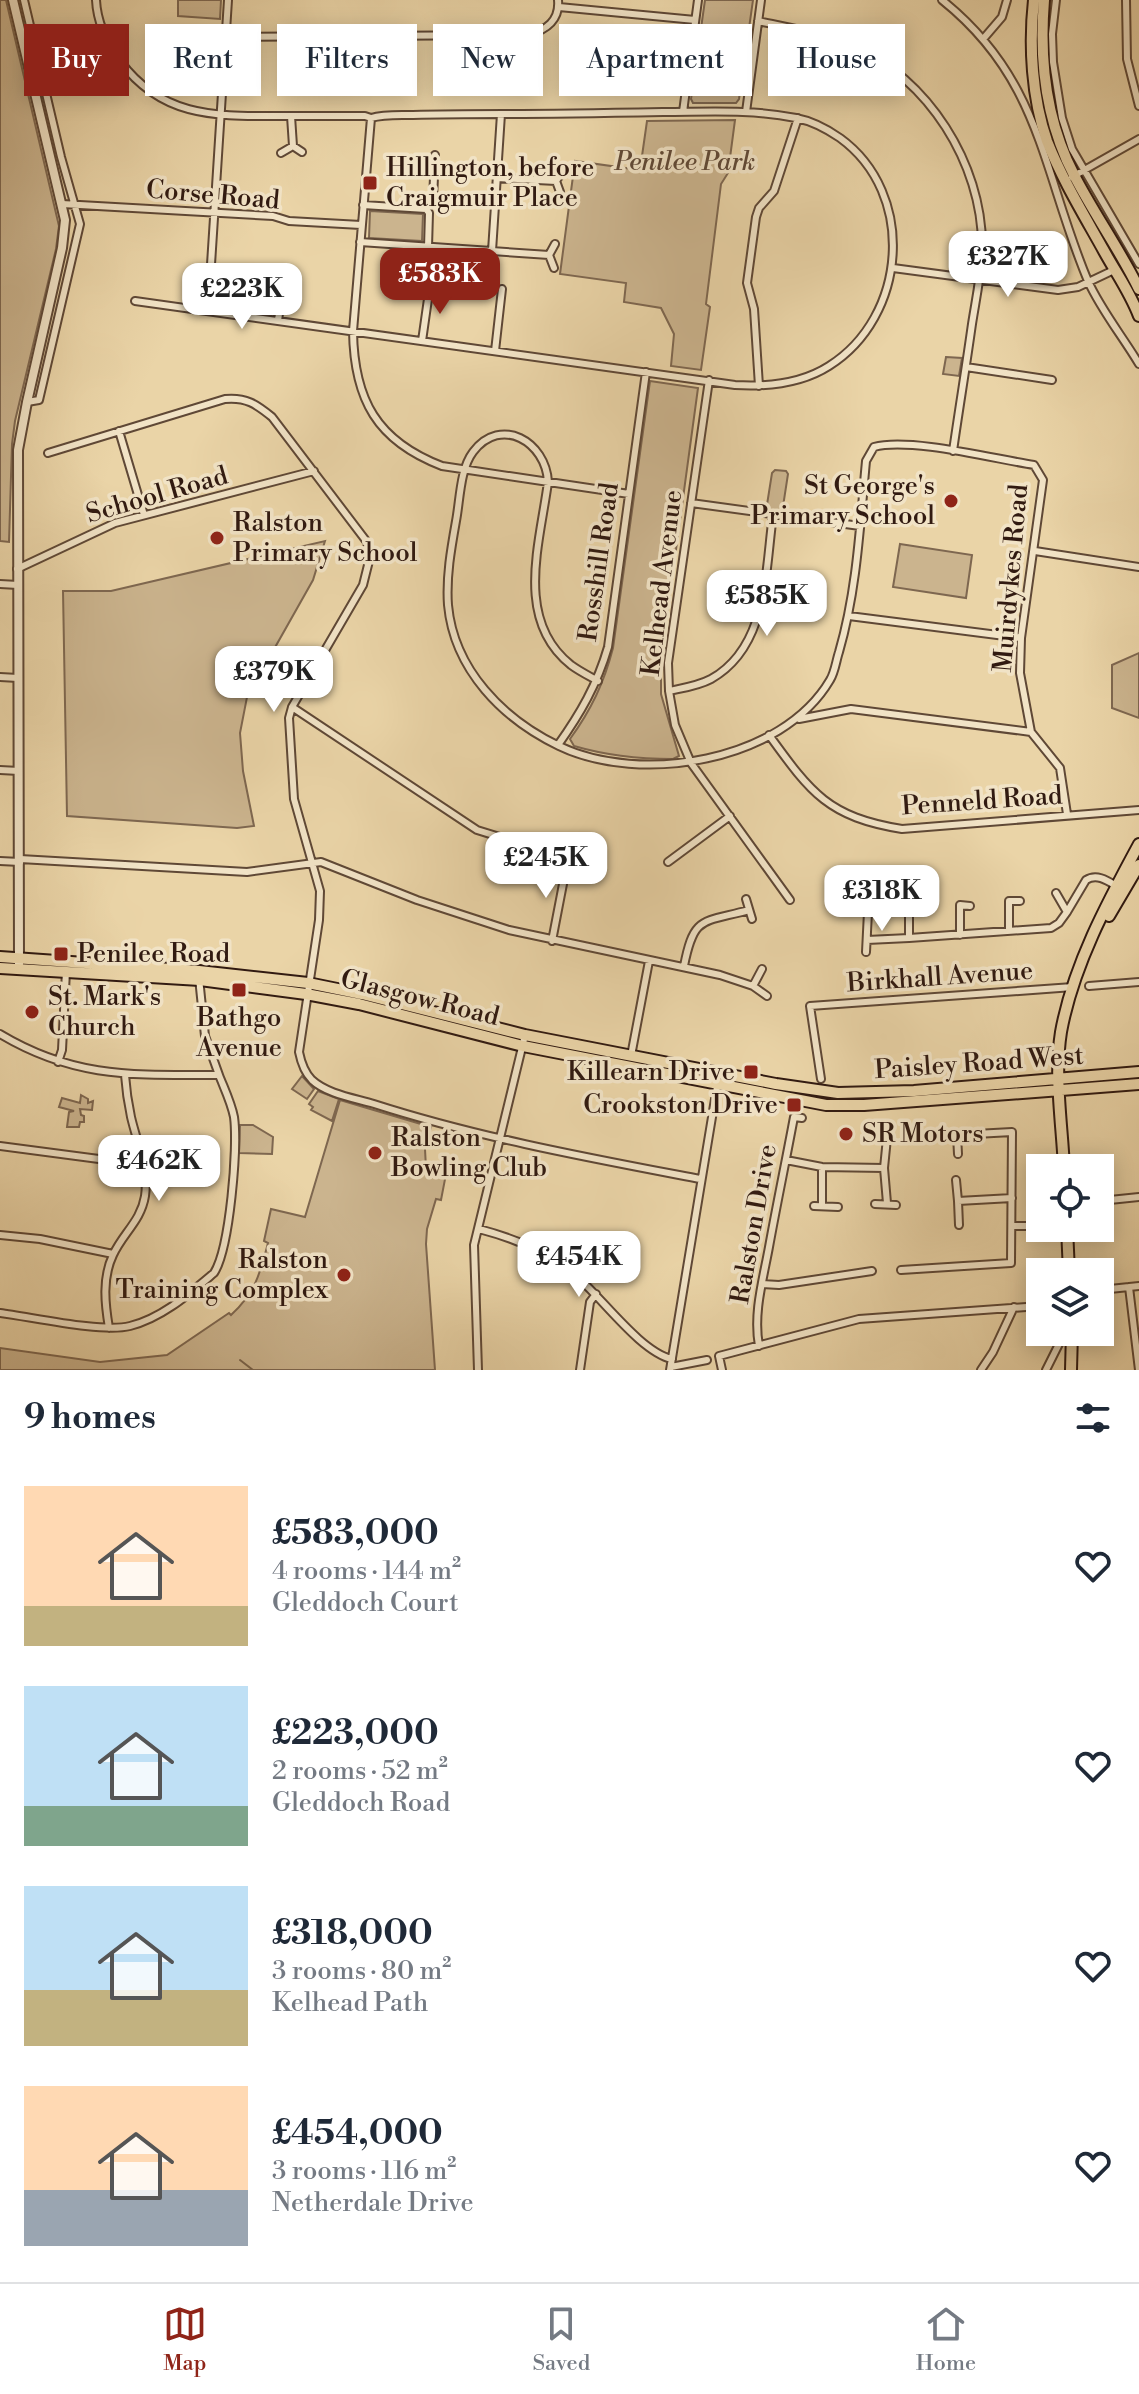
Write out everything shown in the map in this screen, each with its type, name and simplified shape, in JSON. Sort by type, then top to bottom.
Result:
[{"type":"main road","points":[[1034,0],[1032,50],[1046,138],[1120,267],[1139,316]]},
{"type":"main road","points":[[1044,0],[1042,54],[1045,88],[1069,178]]},
{"type":"main road","points":[[1120,267],[1139,289]]},
{"type":"main road","points":[[1063,1154],[1061,1033],[1073,987],[1090,944],[1139,844]]},
{"type":"main road","points":[[1120,888],[1139,865]]},
{"type":"main road","name":"Glasgow Road","points":[[0,957],[19,964]]},
{"type":"main road","name":"Glasgow Road","points":[[0,968],[19,964],[126,970],[362,994],[524,1040],[718,1079],[826,1105]]},
{"type":"main road","name":"Paisley Road West","points":[[826,1105],[1139,1072]]},
{"type":"main road","name":"Glasgow Road","points":[[718,1079],[822,1091]]},
{"type":"main road","name":"Paisley Road West","points":[[822,1091],[877,1099],[1061,1091],[1139,1084]]},
{"type":"main road","points":[[1071,1346],[1071,1370]]},
{"type":"street","points":[[13,0],[65,220],[62,248],[18,450],[19,964]]},
{"type":"street","points":[[24,0],[80,224],[39,400],[27,402]]},
{"type":"street","points":[[96,0],[97,14],[114,53],[148,91],[186,110],[221,116],[371,118],[683,112],[746,112],[798,118],[820,126],[841,139],[873,174],[891,220],[893,268],[883,305],[851,349],[829,366],[814,374],[775,385],[759,386],[646,372],[135,301]]},
{"type":"street","points":[[226,24],[228,0]]},
{"type":"street","points":[[683,112],[698,0]]},
{"type":"street","points":[[746,112],[761,0]]},
{"type":"street","points":[[942,0],[984,38],[1006,67],[1035,127],[1089,283],[1139,364]]},
{"type":"street","points":[[984,38],[1002,17],[1007,0]]},
{"type":"street","points":[[1056,0],[1052,34],[1056,90],[1072,149],[1139,264]]},
{"type":"street","points":[[1126,0],[1127,59],[1139,106]]},
{"type":"street","points":[[261,37],[528,35],[548,27],[556,19],[558,4],[695,20]]},
{"type":"street","points":[[758,21],[825,35],[856,47],[890,67],[936,113],[960,153],[975,196],[982,245],[953,451]]},
{"type":"street","points":[[208,311],[222,96]]},
{"type":"street","points":[[492,251],[501,114]]},
{"type":"street","points":[[291,116],[293,146]]},
{"type":"street","points":[[371,118],[353,359],[372,415],[398,444],[420,458],[442,466],[629,494]]},
{"type":"street","points":[[759,386],[754,309],[747,283],[756,217],[759,208],[774,191],[798,118]]},
{"type":"street","points":[[1069,178],[1139,139]]},
{"type":"street","points":[[293,146],[302,152]]},
{"type":"street","points":[[281,153],[293,146]]},
{"type":"street","points":[[426,209],[433,199],[435,155]]},
{"type":"street","points":[[556,181],[563,171]]},
{"type":"street","points":[[497,178],[556,181]]},
{"type":"street","points":[[556,181],[560,192]]},
{"type":"street","name":"Corse Road","points":[[62,204],[361,225]]},
{"type":"street","points":[[363,205],[426,209]]},
{"type":"street","points":[[426,209],[429,213],[428,247]]},
{"type":"street","points":[[360,242],[549,255]]},
{"type":"street","points":[[554,268],[549,255],[555,244]]},
{"type":"street","points":[[893,268],[1058,290],[1089,283],[1120,267]]},
{"type":"street","points":[[272,285],[282,291],[295,287]]},
{"type":"street","points":[[422,341],[430,285]]},
{"type":"street","points":[[495,351],[502,289]]},
{"type":"street","points":[[278,321],[282,291]]},
{"type":"street","points":[[966,367],[1052,380]]},
{"type":"street","name":"Rosshill Road","points":[[558,745],[598,681],[608,647],[646,372]]},
{"type":"street","name":"Kelhead Avenue","points":[[709,380],[668,663],[669,691],[675,725],[691,763],[790,900]]},
{"type":"street","points":[[48,453],[225,399],[253,401],[272,417],[367,542],[370,557],[368,575],[292,707],[288,730],[294,799],[320,891],[299,1052],[311,1079],[326,1088],[364,1101],[501,1139],[700,1179]]},
{"type":"street","points":[[119,431],[144,515]]},
{"type":"street","points":[[598,681],[558,652],[537,614],[534,581],[548,468],[531,443],[518,437],[487,440],[471,454],[465,471],[448,566],[448,605],[454,634],[469,668],[487,694],[516,720],[558,745],[592,759],[638,766],[691,763],[737,749],[799,719],[851,709],[1031,732]]},
{"type":"street","name":"Muirdykes Road","points":[[860,526],[866,461],[874,447],[886,444],[953,451],[1034,465],[1043,480],[1021,638],[1020,673],[1031,732],[1060,768],[1067,814]]},
{"type":"street","name":"School Road","points":[[17,569],[88,534],[144,515],[314,471]]},
{"type":"street","points":[[691,503],[860,526],[849,616],[831,679],[799,719]]},
{"type":"street","points":[[669,691],[711,679],[726,668],[748,643],[760,612],[773,515]]},
{"type":"street","points":[[1035,551],[1139,567]]},
{"type":"street","points":[[0,584],[18,585]]},
{"type":"street","points":[[849,616],[1021,638]]},
{"type":"street","points":[[0,677],[18,678]]},
{"type":"street","points":[[292,707],[477,830],[568,858],[552,941]]},
{"type":"street","name":"Penneld Road","points":[[769,735],[824,802],[854,818],[876,825],[902,829],[1139,810]]},
{"type":"street","points":[[0,770],[19,771]]},
{"type":"street","points":[[668,862],[730,816]]},
{"type":"street","points":[[0,861],[247,872],[321,862],[459,915],[552,941],[684,966],[753,986],[767,996]]},
{"type":"street","points":[[867,940],[1051,928],[1059,923],[1086,880],[1099,877],[1120,888]]},
{"type":"street","points":[[1056,893],[1067,912]]},
{"type":"street","points":[[746,899],[752,919]]},
{"type":"street","points":[[1009,930],[1009,901],[1020,901]]},
{"type":"street","points":[[960,935],[960,905],[970,906]]},
{"type":"street","points":[[684,966],[690,938],[699,925],[749,910]]},
{"type":"street","points":[[909,938],[909,910],[921,910]]},
{"type":"street","points":[[866,952],[868,912]]},
{"type":"street","points":[[630,1061],[649,961]]},
{"type":"street","points":[[58,1062],[62,1050],[66,966]]},
{"type":"street","points":[[753,986],[762,969]]},
{"type":"street","points":[[0,1313],[109,1328],[128,1326],[156,1317],[216,1270],[231,1205],[235,1122],[205,1036],[199,976]]},
{"type":"street","points":[[1089,986],[1139,982]]},
{"type":"street","name":"Birkhall Avenue","points":[[821,1079],[810,1006],[1073,987]]},
{"type":"street","points":[[0,1034],[58,1062],[125,1075],[219,1075]]},
{"type":"street","points":[[478,1370],[474,1245],[524,1040]]},
{"type":"street","points":[[109,1328],[104,1299],[113,1254],[140,1216],[146,1193],[143,1160],[131,1117],[125,1075]]},
{"type":"street","points":[[671,1366],[718,1079]]},
{"type":"street","name":"Ralston Drive","points":[[759,1346],[756,1328],[762,1284],[794,1117],[802,1118]]},
{"type":"street","points":[[901,1270],[910,1266],[1011,1263],[1012,1132],[957,1135],[958,1154]]},
{"type":"street","points":[[887,1138],[884,1168],[887,1203]]},
{"type":"street","points":[[0,1146],[114,1161],[143,1160]]},
{"type":"street","points":[[786,1160],[822,1167],[884,1168]]},
{"type":"street","points":[[822,1167],[818,1206],[838,1207]]},
{"type":"street","points":[[956,1180],[959,1225]]},
{"type":"street","points":[[1114,1200],[1139,1197]]},
{"type":"street","points":[[958,1201],[1012,1198]]},
{"type":"street","points":[[875,1204],[896,1205]]},
{"type":"street","points":[[1012,1226],[1026,1226]]},
{"type":"street","points":[[479,1229],[536,1249],[571,1271],[623,1325],[671,1366]]},
{"type":"street","points":[[0,1235],[40,1239],[113,1254]]},
{"type":"street","points":[[762,1284],[779,1285],[857,1268],[872,1271]]},
{"type":"street","points":[[1114,1289],[1139,1286]]},
{"type":"street","points":[[1129,1287],[1139,1370]]},
{"type":"street","points":[[580,1370],[590,1302],[596,1294]]},
{"type":"street","points":[[981,1370],[1014,1307]]},
{"type":"street","points":[[722,1370],[719,1356],[859,1319],[1026,1307]]},
{"type":"street","points":[[1046,1370],[1058,1346]]},
{"type":"street","points":[[671,1366],[707,1360]]},
{"type":"green space","points":[[0,0],[6,0],[24,77],[24,96],[29,96],[59,226],[15,421],[9,542],[0,541]]},
{"type":"green space","points":[[178,0],[221,0],[220,19],[178,16]]},
{"type":"green space","points":[[705,0],[753,0],[750,24],[702,24]]},
{"type":"green space","points":[[691,96],[739,96],[736,103],[693,103]]},
{"type":"green space","name":"Penilee Park","points":[[735,120],[728,173],[721,184],[701,370],[671,366],[674,334],[661,308],[624,302],[626,283],[560,274],[575,161],[640,170],[647,121]]},
{"type":"green space","points":[[370,211],[423,214],[422,241],[369,238]]},
{"type":"green space","points":[[946,357],[962,358],[959,376],[943,374]]},
{"type":"green space","points":[[650,381],[698,388],[661,660],[661,694],[679,756],[673,759],[635,758],[599,752],[574,746],[570,739],[596,696],[613,648]]},
{"type":"green space","points":[[775,470],[788,474],[782,513],[766,511]]},
{"type":"green space","points":[[325,541],[313,580],[247,697],[240,733],[243,771],[254,826],[237,828],[67,816],[63,591],[111,591]]},
{"type":"green space","points":[[900,544],[972,555],[966,598],[893,587]]},
{"type":"green space","points":[[1139,653],[1139,718],[1112,708],[1112,665]]},
{"type":"green space","points":[[302,1076],[314,1089],[307,1099],[292,1089]]},
{"type":"green space","points":[[318,1091],[339,1099],[332,1121],[311,1110],[313,1107],[309,1104]]},
{"type":"green space","points":[[81,1095],[88,1099],[88,1103],[93,1101],[92,1110],[80,1109],[84,1122],[80,1122],[79,1127],[67,1127],[69,1112],[74,1111],[59,1107],[62,1098],[80,1103]]},
{"type":"green space","name":"Ralston Training Complex","points":[[340,1100],[431,1127],[425,1149],[426,1168],[446,1174],[441,1200],[436,1199],[427,1229],[426,1244],[435,1370],[0,1370],[0,1348],[100,1362],[167,1355],[229,1313],[231,1315],[246,1299],[259,1274],[268,1243],[264,1241],[271,1209],[305,1217]]},
{"type":"green space","points":[[240,1125],[253,1125],[273,1137],[272,1154],[239,1153]]},
{"type":"waterway","points":[[240,1360],[253,1370]]},
{"type":"place","name":"Hillington, before Craigmuir Place","points":[[370,183]]},
{"type":"place","name":"St George's Primary School","points":[[951,501]]},
{"type":"place","name":"Ralston Primary School","points":[[217,538]]},
{"type":"place","name":"Penilee Road","points":[[61,954]]},
{"type":"place","name":"Bathgo Avenue","points":[[239,990]]},
{"type":"place","name":"St. Mark's Church","points":[[32,1012]]},
{"type":"place","name":"Killearn Drive","points":[[751,1072]]},
{"type":"place","name":"Crookston Drive","points":[[794,1105]]},
{"type":"place","name":"SR Motors","points":[[846,1134]]},
{"type":"place","name":"Ralston Bowling Club","points":[[375,1153]]},
{"type":"place","name":"Ralston Training Complex","points":[[344,1275]]}]
